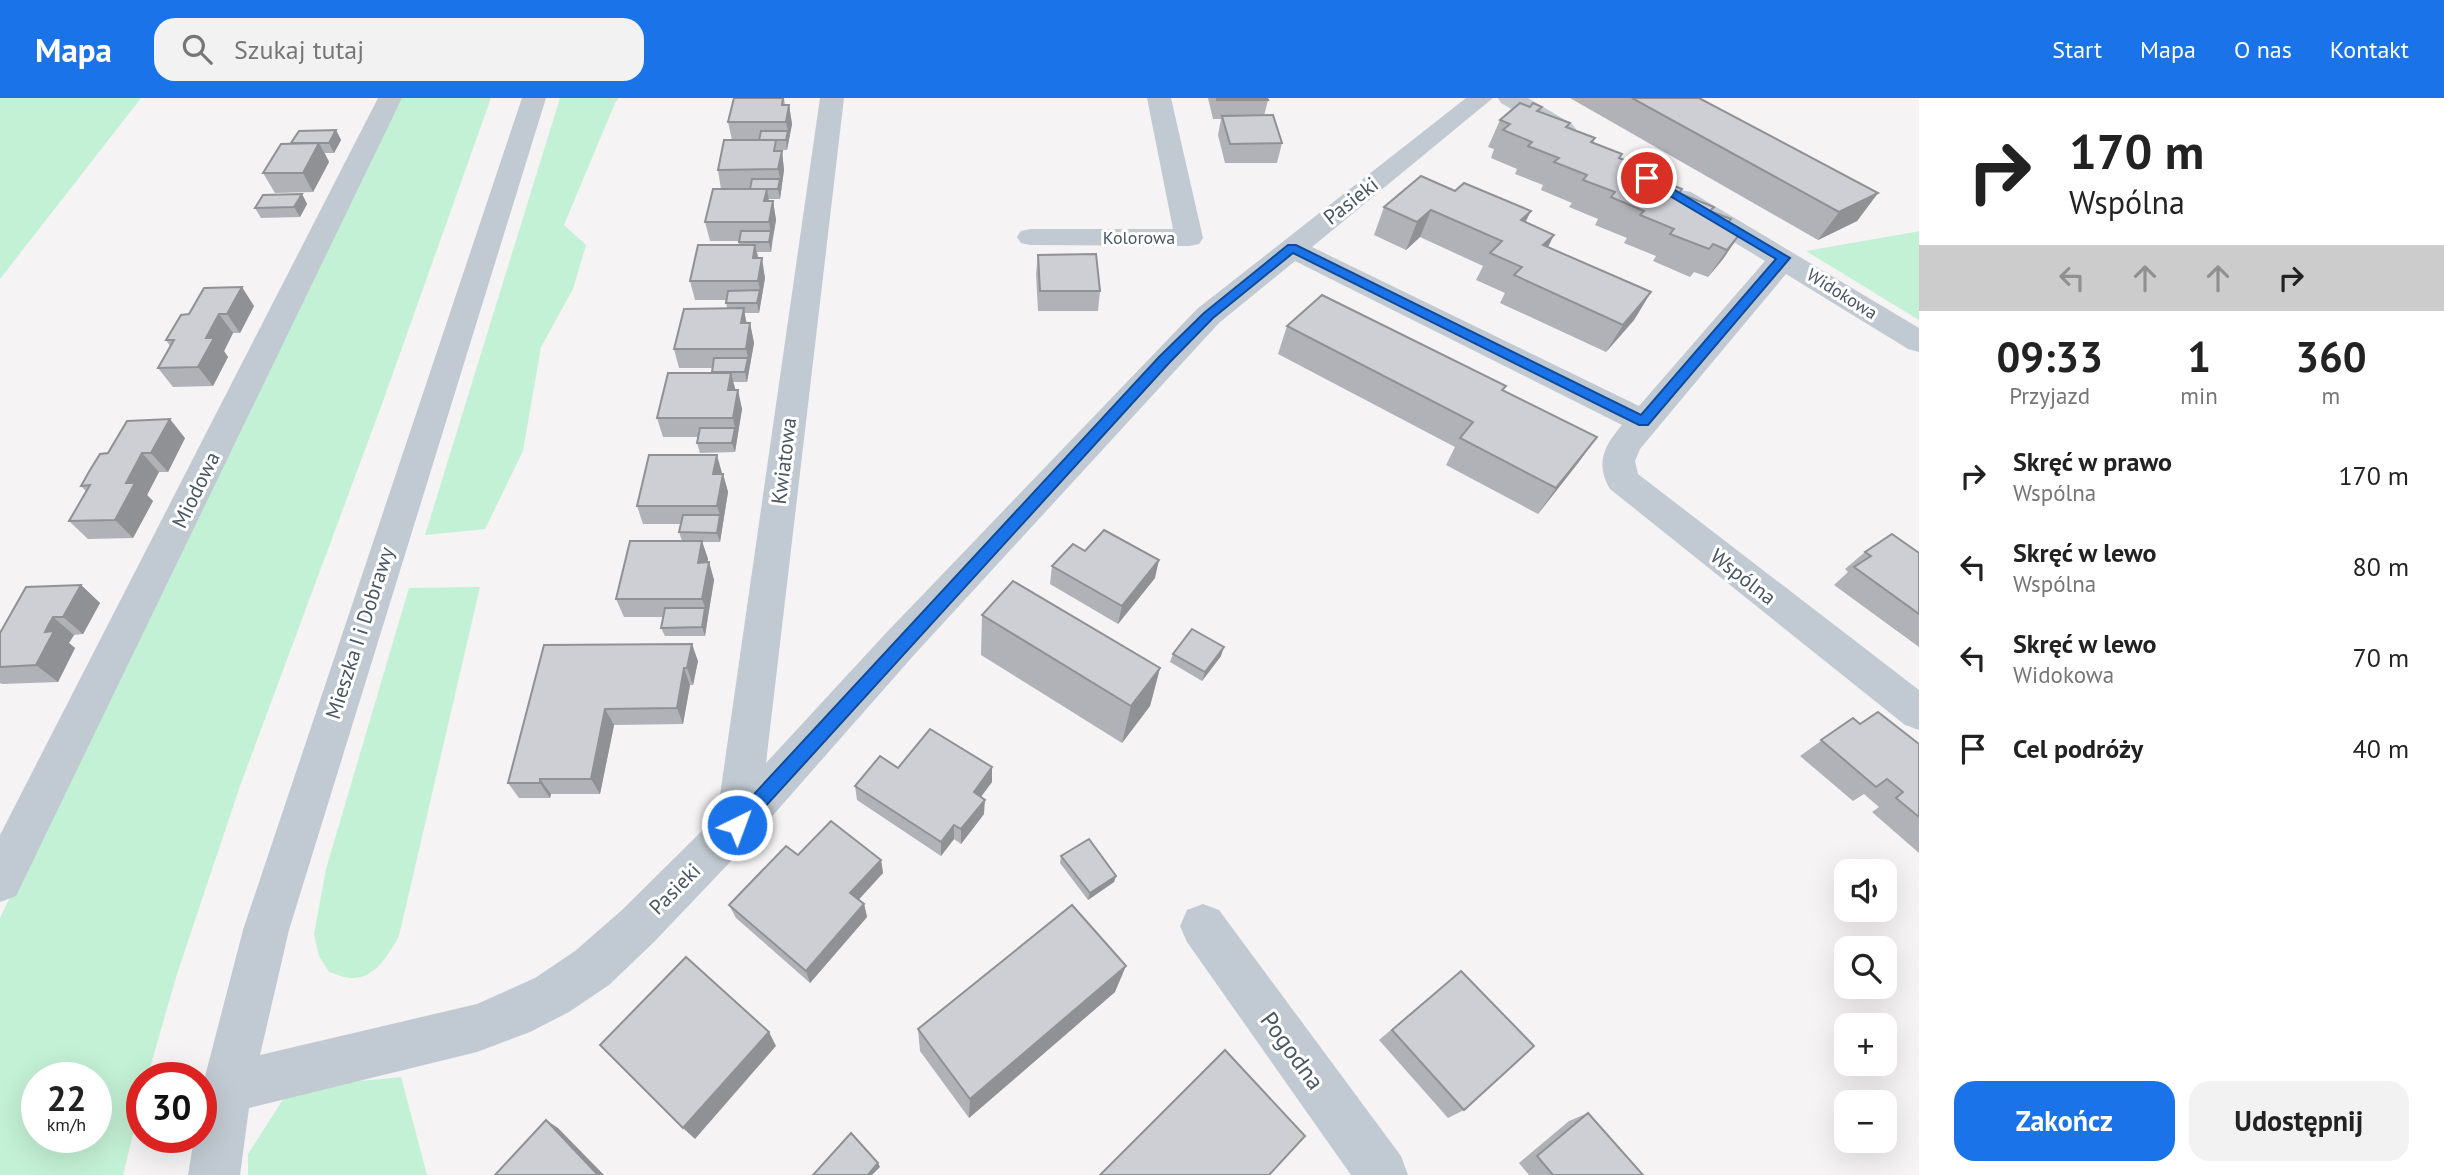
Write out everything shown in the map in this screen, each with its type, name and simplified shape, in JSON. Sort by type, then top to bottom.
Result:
[{"type":"street","name":"Miodowa","points":[[0,881],[390,98]]},
{"type":"street","name":"Mieszka I i Dobrawy","points":[[214,1175],[227,1088],[255,967],[287,860],[534,98]]},
{"type":"street","name":"Kwiatowa","points":[[737,825],[832,98]]},
{"type":"street","name":"Kolorowa","points":[[1031,237],[1189,238],[1159,98]]},
{"type":"street","name":"Pasieki","points":[[227,1088],[477,1027],[532,1005],[592,968],[681,884],[737,825],[1164,360],[1208,316],[1481,98]]},
{"type":"street","points":[[1510,98],[1581,140]]},
{"type":"street","name":"Widokowa","points":[[1665,188],[1919,342]]},
{"type":"street","points":[[1292,248],[1643,422]]},
{"type":"street","name":"Wspólna","points":[[1784,258],[1625,443],[1618,461],[1622,481],[1919,713]]},
{"type":"street","name":"Pogodna","points":[[1203,926],[1381,1175]]},
{"type":"green space","points":[[0,98],[141,98],[0,279]]},
{"type":"green space","points":[[400,98],[491,98],[382,404],[240,786],[177,974],[152,1062],[126,1062],[126,1153],[128,1153],[123,1175],[0,1175],[0,918],[148,608]]},
{"type":"green space","points":[[560,98],[619,98],[564,225],[586,245],[573,289],[541,347],[523,451],[485,529],[425,535]]},
{"type":"green space","points":[[1919,231],[1919,320],[1806,251],[1915,232]]},
{"type":"green space","points":[[480,587],[399,936],[380,964],[367,974],[351,978],[329,972],[319,956],[314,934],[326,869],[409,588]]},
{"type":"green space","points":[[401,1077],[427,1175],[248,1175],[248,1154],[284,1098],[341,1083]]},
{"type":"building","points":[[734,98],[783,98],[782,105],[789,105],[786,122],[728,122]]},
{"type":"building","points":[[1267,98],[1268,100],[1217,100]]},
{"type":"building","points":[[1632,98],[1699,98],[1878,193],[1839,212]]},
{"type":"building","points":[[1520,103],[1530,107],[1533,103],[1542,107],[1537,111],[1570,123],[1566,127],[1595,138],[1591,142],[1622,154],[1619,158],[1653,171],[1649,176],[1682,189],[1679,193],[1714,207],[1710,211],[1731,219],[1726,225],[1742,231],[1727,250],[1713,244],[1709,249],[1670,234],[1674,229],[1640,215],[1644,211],[1611,197],[1615,192],[1583,180],[1587,175],[1554,162],[1559,158],[1528,146],[1532,142],[1503,130],[1510,124],[1500,120]]},
{"type":"building","points":[[1273,115],[1282,143],[1230,144],[1222,116]]},
{"type":"building","points":[[336,130],[329,143],[291,143],[299,131]]},
{"type":"building","points":[[761,131],[788,131],[786,140],[759,140]]},
{"type":"building","points":[[724,140],[776,140],[774,151],[782,151],[778,169],[718,170]]},
{"type":"building","points":[[319,143],[303,173],[263,173],[281,144]]},
{"type":"building","points":[[1421,176],[1455,191],[1464,183],[1531,211],[1521,220],[1554,235],[1543,245],[1651,292],[1623,325],[1514,275],[1522,267],[1490,253],[1502,241],[1431,210],[1417,222],[1384,207]]},
{"type":"building","points":[[752,179],[780,179],[778,189],[750,189]]},
{"type":"building","points":[[713,189],[767,189],[764,201],[773,201],[769,222],[705,222]]},
{"type":"building","points":[[302,194],[294,207],[255,208],[263,195]]},
{"type":"building","points":[[741,231],[771,231],[769,242],[739,242]]},
{"type":"building","points":[[698,245],[755,245],[753,258],[762,258],[758,281],[690,281]]},
{"type":"building","points":[[1096,254],[1100,291],[1040,291],[1038,255]]},
{"type":"building","points":[[242,287],[227,314],[219,314],[206,338],[214,338],[198,367],[158,368],[174,340],[166,340],[181,315],[189,314],[204,288]]},
{"type":"building","points":[[760,290],[757,303],[726,303],[728,291]]},
{"type":"building","points":[[1322,295],[1506,386],[1502,390],[1597,437],[1556,488],[1460,438],[1473,422],[1287,326]]},
{"type":"building","points":[[744,308],[741,323],[750,323],[746,349],[674,349],[684,309]]},
{"type":"building","points":[[714,358],[748,358],[745,372],[712,372]]},
{"type":"building","points":[[668,373],[731,373],[728,390],[738,390],[733,418],[657,418]]},
{"type":"building","points":[[170,419],[151,453],[142,453],[126,483],[135,483],[115,520],[69,521],[90,485],[81,486],[90,470],[100,454],[108,453],[127,421]]},
{"type":"building","points":[[700,428],[735,428],[732,443],[697,443]]},
{"type":"building","points":[[649,455],[717,455],[713,474],[723,474],[717,506],[637,506]]},
{"type":"building","points":[[683,515],[720,515],[717,533],[679,532]]},
{"type":"building","points":[[1104,530],[1159,560],[1122,606],[1052,566],[1073,544],[1085,551]]},
{"type":"building","points":[[1892,534],[1919,553],[1919,614],[1854,567],[1871,556],[1865,552]]},
{"type":"building","points":[[630,541],[702,541],[698,563],[709,562],[702,599],[616,599]]},
{"type":"building","points":[[1013,581],[1160,668],[1131,706],[982,615]]},
{"type":"building","points":[[81,585],[63,617],[53,617],[49,624],[45,632],[54,631],[36,665],[0,667],[0,633],[26,587]]},
{"type":"building","points":[[665,608],[705,608],[702,627],[661,628]]},
{"type":"building","points":[[1192,629],[1224,647],[1205,672],[1173,654]]},
{"type":"building","points":[[692,644],[687,668],[684,668],[677,708],[605,709],[591,779],[540,779],[540,783],[508,783],[544,645]]},
{"type":"building","points":[[1878,712],[1919,744],[1919,817],[1896,798],[1903,792],[1887,779],[1876,787],[1821,740],[1853,718],[1860,724]]},
{"type":"building","points":[[930,729],[992,767],[974,792],[985,800],[961,829],[954,825],[941,842],[855,786],[880,756],[898,768]]},
{"type":"building","points":[[831,821],[881,860],[850,893],[864,904],[806,971],[729,905],[786,846],[798,855]]},
{"type":"building","points":[[1089,839],[1116,876],[1090,893],[1061,856]]},
{"type":"building","points":[[1072,905],[1126,966],[970,1099],[918,1029]]},
{"type":"building","points":[[686,957],[769,1032],[683,1128],[600,1045]]},
{"type":"building","points":[[1461,971],[1534,1046],[1464,1110],[1392,1030]]},
{"type":"building","points":[[1225,1050],[1305,1136],[1269,1175],[1100,1175]]},
{"type":"building","points":[[1588,1113],[1643,1175],[1553,1175],[1537,1156]]},
{"type":"building","points":[[546,1120],[598,1175],[495,1175]]},
{"type":"building","points":[[851,1133],[878,1163],[868,1175],[813,1175]]},
{"type":"route","points":[[737,825],[900,644],[1164,360],[1208,316],[1292,248],[1643,422],[1784,258],[1647,178]]}]
